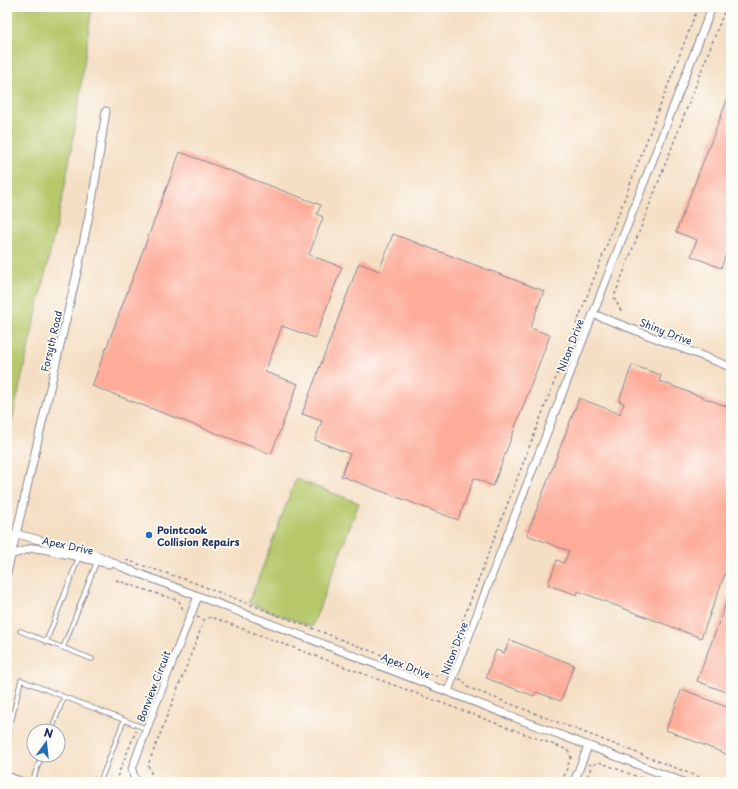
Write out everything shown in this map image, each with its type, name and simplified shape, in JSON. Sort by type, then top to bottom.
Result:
[{"type":"street","name":"Niton Drive","points":[[448,691],[712,7]]},
{"type":"street","name":"Forsyth Road","points":[[7,573],[79,264],[93,195],[106,111]]},
{"type":"street","name":"Shiny Drive","points":[[593,314],[731,367]]},
{"type":"street","name":"Apex Drive","points":[[17,534],[99,556],[198,596],[683,782]]},
{"type":"street","name":"Apex Drive","points":[[11,555],[32,548],[122,566]]},
{"type":"street","name":"Bonview Circuit","points":[[138,782],[134,777],[132,769],[198,596]]},
{"type":"street","points":[[574,782],[588,746]]},
{"type":"lane","points":[[46,642],[79,557]]},
{"type":"lane","points":[[63,648],[97,561]]},
{"type":"lane","points":[[20,632],[92,659]]},
{"type":"lane","points":[[7,740],[21,680],[147,729]]},
{"type":"lane","points":[[54,723],[64,697]]},
{"type":"lane","points":[[100,782],[124,720]]},
{"type":"lane","points":[[32,782],[39,763]]},
{"type":"lane","points":[[7,774],[27,782]]},
{"type":"path","points":[[126,560],[187,580],[436,676],[443,672],[698,7]]},
{"type":"path","points":[[621,311],[614,297],[726,7]]},
{"type":"path","points":[[116,580],[179,600],[184,612],[204,620],[211,617],[568,750],[571,757],[562,782]]},
{"type":"path","points":[[159,782],[154,780],[148,765],[204,620]]},
{"type":"path","points":[[115,782],[170,648]]},
{"type":"path","points":[[443,672],[463,680],[467,687],[712,782]]},
{"type":"path","points":[[571,757],[592,765]]},
{"type":"path","points":[[585,782],[592,765],[599,762],[651,782]]},
{"type":"green space","points":[[7,7],[92,7],[65,186],[7,443]]},
{"type":"green space","points":[[296,479],[359,503],[312,627],[249,603]]},
{"type":"building","points":[[731,90],[731,253],[727,251],[721,268],[691,256],[697,240],[676,232]]},
{"type":"building","points":[[180,152],[321,205],[317,214],[323,217],[309,255],[342,267],[315,338],[282,326],[265,372],[298,384],[271,454],[92,386]]},
{"type":"building","points":[[393,234],[544,291],[530,328],[550,335],[493,486],[474,478],[458,520],[341,476],[350,454],[315,440],[322,421],[302,414],[359,263],[379,271]]},
{"type":"building","points":[[632,365],[661,375],[659,381],[731,408],[731,558],[701,638],[578,591],[577,595],[548,585],[557,560],[564,563],[569,551],[527,535],[579,398],[620,414],[624,403],[619,401]]},
{"type":"building","points":[[731,592],[731,694],[697,681]]},
{"type":"building","points":[[510,640],[574,665],[561,701],[536,692],[534,696],[486,678],[496,650],[504,653]]},
{"type":"building","points":[[682,689],[731,709],[731,756],[666,730]]},
{"type":"place","name":"Pointcook Collision Repairs","points":[[149,535]]}]
